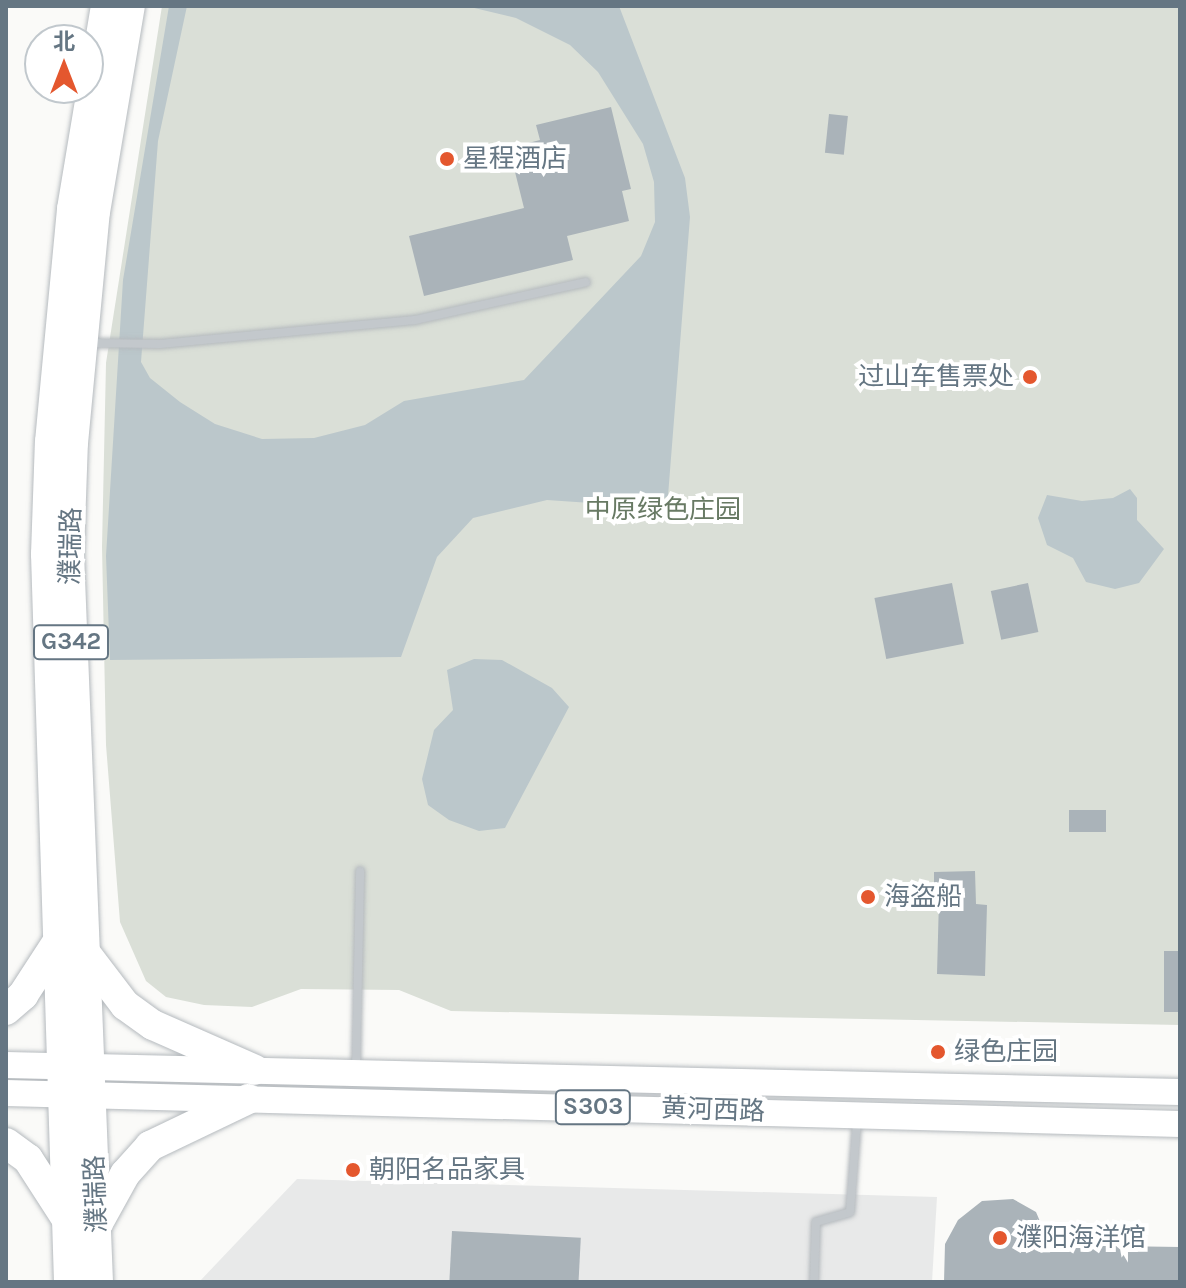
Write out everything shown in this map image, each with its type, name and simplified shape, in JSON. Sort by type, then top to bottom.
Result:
[{"type":"highway","name":"濮瑞路","points":[[98,1282],[83,1224],[78,1081],[60,938],[48,628],[50,442],[72,209],[106,6]]},
{"type":"highway","name":"濮瑞路","points":[[78,1081],[86,954],[69,555],[81,343],[95,212],[130,6]]},
{"type":"highway","points":[[6,1010],[23,995],[60,938]]},
{"type":"highway","points":[[6,1143],[28,1159],[83,1224],[150,1146],[251,1085],[125,1005],[86,954]]},
{"type":"highway","name":"濮瑞路","points":[[69,1282],[83,1224]]},
{"type":"main road","name":"黄河西路","points":[[6,1065],[78,1081]]},
{"type":"main road","name":"黄河西路","points":[[251,1085],[356,1073],[1180,1092]]},
{"type":"main road","name":"黄河西路","points":[[6,1093],[78,1081],[251,1085],[857,1114],[1180,1124]]},
{"type":"lane","points":[[81,343],[160,344],[415,320],[586,282]]},
{"type":"lane","points":[[356,1073],[360,871]]},
{"type":"lane","points":[[814,1282],[816,1222],[850,1212],[857,1114]]},
{"type":"shaded area","points":[[169,6],[187,6],[158,141],[141,362],[150,378],[180,402],[215,424],[262,439],[314,438],[365,425],[404,401],[524,380],[641,256],[655,222],[654,182],[643,144],[598,72],[570,45],[516,18],[466,6],[619,6],[685,178],[690,217],[668,496],[649,507],[547,500],[473,518],[437,557],[401,657],[110,660],[106,556],[123,280]]},
{"type":"shaded area","points":[[1130,489],[1137,498],[1137,520],[1164,549],[1139,583],[1115,589],[1086,582],[1073,558],[1047,545],[1038,518],[1047,495],[1082,501],[1113,498]]},
{"type":"shaded area","points":[[474,659],[502,660],[552,688],[569,707],[505,828],[479,831],[449,820],[428,805],[422,779],[434,730],[453,710],[447,670]]},
{"type":"shaded area","points":[[297,1179],[937,1197],[932,1282],[199,1282]]},
{"type":"green space","name":"中原绿色庄园","points":[[162,6],[1180,6],[1180,1025],[451,1011],[399,990],[301,989],[252,1007],[204,1005],[166,997],[146,981],[120,922],[106,745],[102,547],[106,363]]},
{"type":"building","points":[[611,107],[631,189],[622,191],[629,221],[567,236],[573,260],[424,296],[409,236],[524,208],[509,148],[540,140],[536,125]]},
{"type":"building","points":[[829,114],[848,116],[844,155],[825,153]]},
{"type":"building","points":[[952,583],[964,644],[886,659],[874,598]]},
{"type":"building","points":[[1028,583],[1038,632],[1001,640],[991,591]]},
{"type":"building","points":[[1069,810],[1106,810],[1106,832],[1069,832]]},
{"type":"building","points":[[975,871],[976,904],[987,905],[985,976],[937,974],[939,899],[934,899],[934,872]]},
{"type":"building","points":[[1164,951],[1180,951],[1180,1012],[1164,1012]]},
{"type":"building","name":"濮阳海洋馆","points":[[1013,1199],[1036,1212],[1050,1245],[1180,1247],[1180,1282],[944,1282],[945,1244],[958,1220],[982,1201]]},
{"type":"building","points":[[452,1231],[581,1238],[579,1282],[449,1282]]},
{"type":"place","name":"星程酒店","points":[[447,159]]},
{"type":"place","name":"过山车售票处","points":[[1030,377]]},
{"type":"place","name":"海盗船","points":[[868,897]]},
{"type":"place","name":"绿色庄园","points":[[938,1052]]},
{"type":"place","name":"朝阳名品家具","points":[[353,1170]]},
{"type":"place","name":"濮阳海洋馆","points":[[1000,1238]]}]
